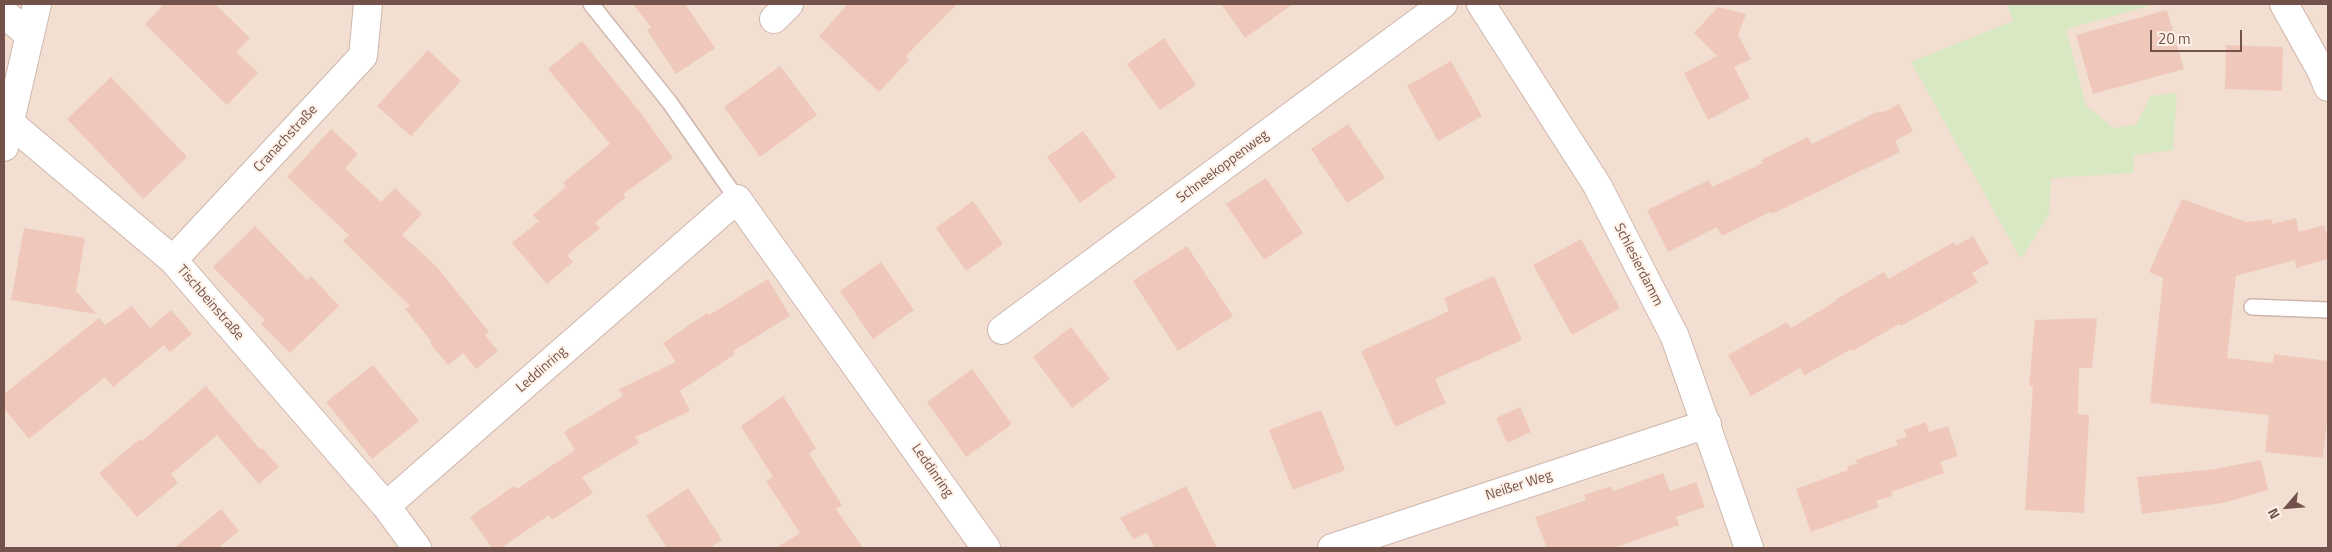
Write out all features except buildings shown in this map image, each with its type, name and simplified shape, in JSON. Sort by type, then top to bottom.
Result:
[{"type":"street","points":[[7,135],[37,4]]},
{"type":"street","name":"Cranachstraße","points":[[172,260],[362,56],[368,4]]},
{"type":"street","name":"Schneekoppenweg","points":[[1002,330],[1443,4]]},
{"type":"street","name":"Schlesierdamm","points":[[1481,4],[1597,186],[1675,337],[1749,548]]},
{"type":"street","points":[[2284,4],[2322,72],[2328,87]]},
{"type":"street","points":[[4,13],[29,35]]},
{"type":"street","name":"Tischbeinstraße","points":[[7,135],[172,260],[386,506]]},
{"type":"street","name":"Leddinring","points":[[386,506],[738,199],[986,548]]},
{"type":"street","name":"Neißer Weg","points":[[1332,548],[1707,424]]},
{"type":"street","points":[[386,506],[416,548]]},
{"type":"lane","name":"Leddinring","points":[[591,4],[670,102],[738,199]]},
{"type":"lane","points":[[2252,307],[2328,310]]},
{"type":"shaded area","points":[[4,4],[2328,4],[2328,548],[4,548]]},
{"type":"green space","points":[[2007,4],[2156,4],[2066,29],[2086,106],[2114,128],[2136,125],[2151,96],[2177,93],[2173,150],[2134,155],[2134,173],[2051,178],[2049,214],[2021,259],[1911,62],[2013,21]]}]
